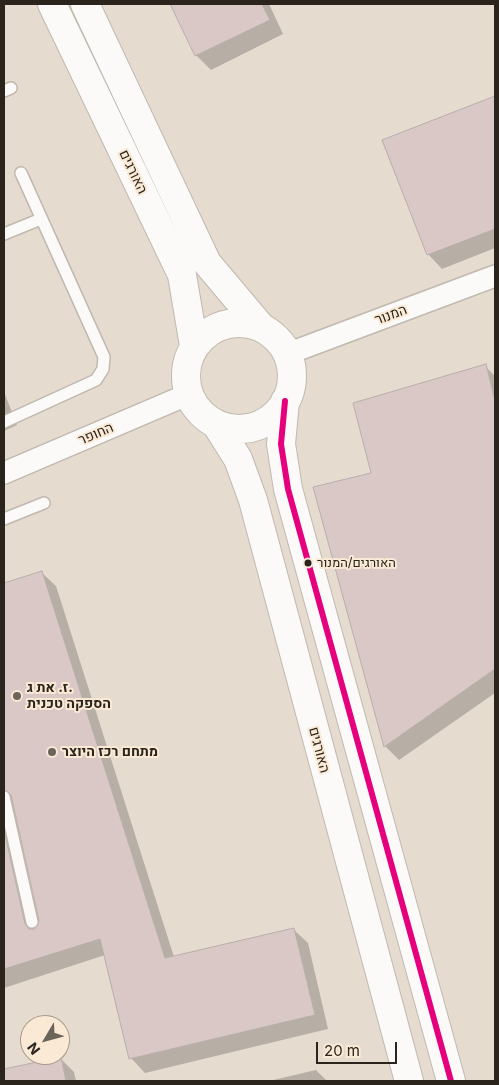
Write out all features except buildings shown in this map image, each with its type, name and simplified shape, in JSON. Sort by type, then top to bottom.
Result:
[{"type":"street","name":"האורגים","points":[[52,4],[182,275],[194,346]]},
{"type":"street","name":"האורגים","points":[[84,4],[206,263],[261,327]]},
{"type":"street","name":"המנור","points":[[287,354],[495,276]]},
{"type":"street","points":[[285,401],[273,416],[256,426],[236,429],[216,424],[204,416],[195,406],[189,394],[186,378],[187,361],[194,346],[213,329],[236,322],[261,327],[277,338],[287,354],[291,370],[291,386],[285,401],[281,444],[288,488],[451,1081]]},
{"type":"street","name":"החופר","points":[[4,473],[189,394]]},
{"type":"street","name":"האורגים","points":[[216,424],[238,459],[252,500],[408,1081]]},
{"type":"lane","points":[[4,422],[96,380],[103,369],[104,357],[21,173]]},
{"type":"lane","points":[[4,234],[41,219]]},
{"type":"lane","points":[[4,519],[44,503]]},
{"type":"lane","points":[[4,798],[32,922]]},
{"type":"transit line","points":[[285,401],[281,444],[288,489],[451,1081]]},
{"type":"place","name":"האורגים/המנור","points":[[308,563]]},
{"type":"place","name":"ז. את ג. הספקה טכנית","points":[[17,696]]},
{"type":"place","name":"מתחם רכז היוצר","points":[[52,752]]}]
